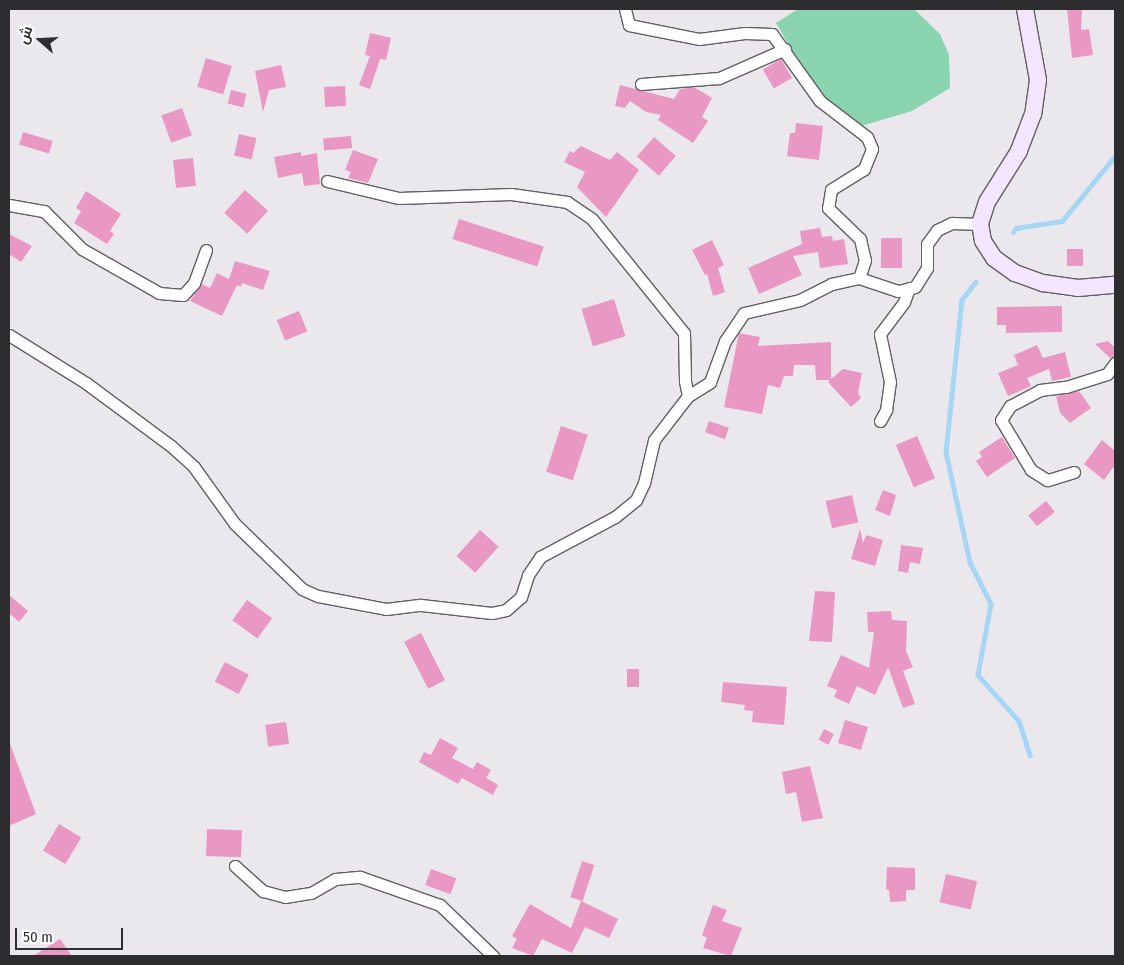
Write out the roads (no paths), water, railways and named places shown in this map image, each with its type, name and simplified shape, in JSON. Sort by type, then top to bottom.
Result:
[{"type":"main road","points":[[1025,9],[1038,80],[1033,114],[1019,151],[987,202],[980,224],[983,241],[994,258],[1015,272],[1043,284],[1078,288],[1115,285]]},
{"type":"street","points":[[625,9],[630,25],[699,39],[745,33],[772,34],[785,49],[820,101],[867,137],[872,149],[864,168],[831,190],[828,208],[860,239],[865,260],[859,278]]},
{"type":"street","points":[[642,84],[719,78],[785,49]]},
{"type":"street","points":[[327,181],[399,198],[511,194],[567,202],[592,219],[684,334],[685,381],[688,396]]},
{"type":"street","points":[[9,205],[44,211],[82,248],[159,293],[184,295],[194,283],[206,250]]},
{"type":"street","points":[[9,335],[86,383],[171,446],[194,467],[235,524],[302,589],[318,596],[386,609],[421,605],[492,613],[506,610],[521,597],[528,575],[540,557],[614,517],[636,500],[644,483],[654,440],[688,396],[710,382],[725,341],[744,314],[800,300],[831,284],[859,278],[898,291],[915,287],[927,268],[927,244],[937,230],[952,223],[980,224]]},
{"type":"street","points":[[880,421],[886,410],[890,382],[880,334],[904,302],[909,288]]},
{"type":"street","points":[[1074,472],[1047,480],[1032,470],[1001,420],[1010,406],[1040,390],[1066,387],[1106,374],[1115,363]]},
{"type":"street","points":[[235,866],[263,891],[285,897],[311,894],[334,878],[360,877],[440,905],[493,956]]},
{"type":"waterway","points":[[1013,232],[1016,228],[1062,221],[1115,156]]},
{"type":"waterway","points":[[976,282],[962,300],[946,452],[970,562],[991,604],[978,675],[1019,721],[1030,755]]}]
